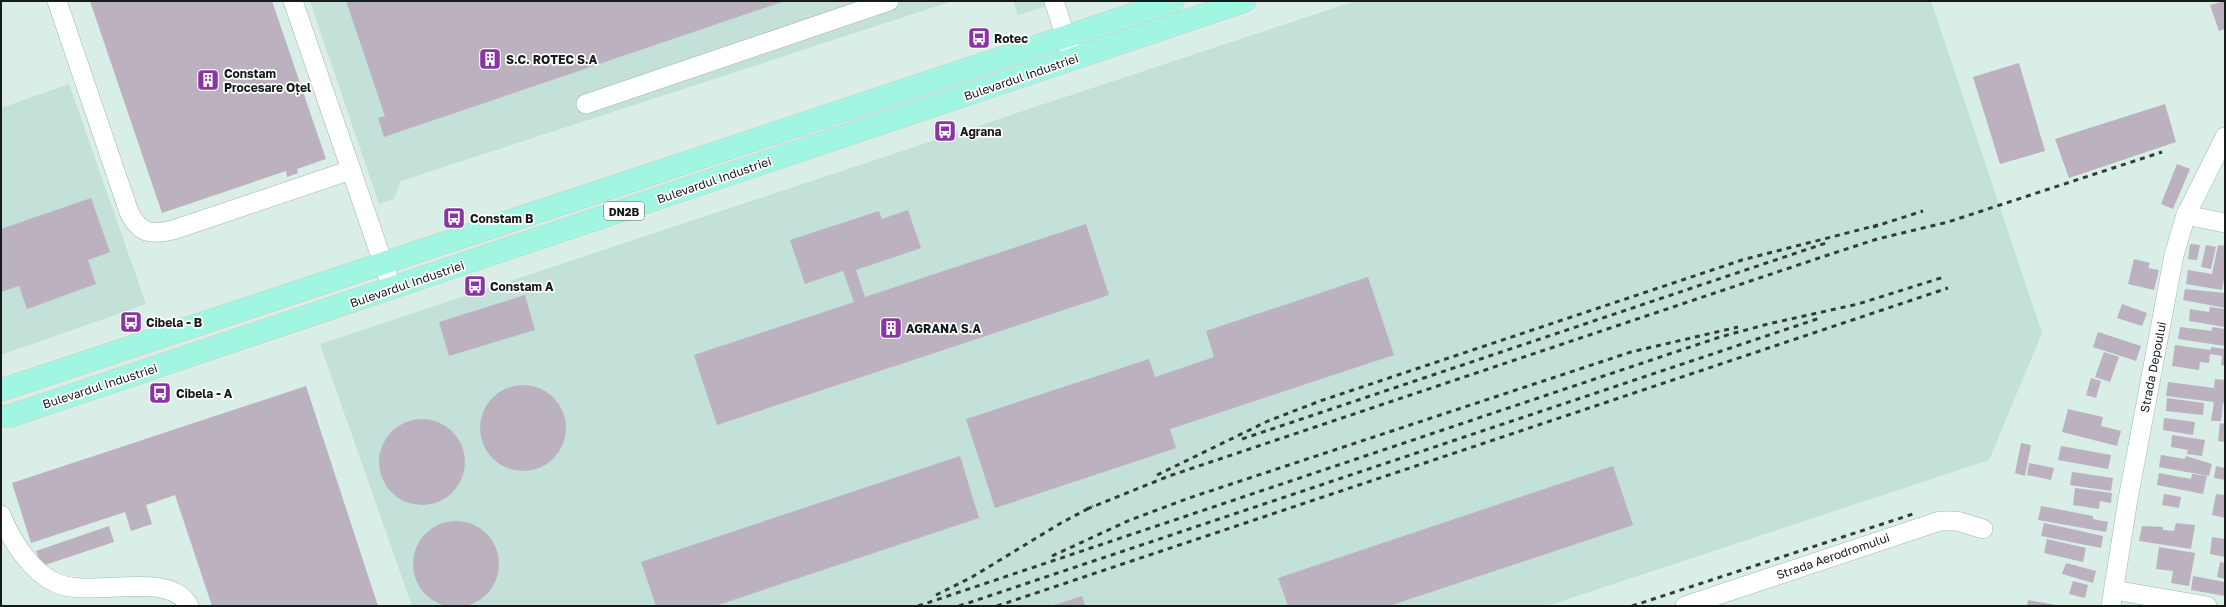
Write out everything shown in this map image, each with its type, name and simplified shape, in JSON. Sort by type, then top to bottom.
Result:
[{"type":"main road","name":"Bulevardul Industriei","points":[[1,390],[384,265],[1174,1]]},
{"type":"main road","name":"Bulevardul Industriei","points":[[1,416],[10,416],[392,289],[1245,1]]},
{"type":"street","points":[[57,1],[129,212],[134,222],[142,230],[160,233],[173,230],[351,170]]},
{"type":"street","points":[[293,1],[392,289]]},
{"type":"street","points":[[586,104],[889,1]]},
{"type":"street","points":[[1054,1],[1073,59]]},
{"type":"street","name":"Strada Depoului","points":[[2112,598],[2128,499],[2174,255],[2186,215],[2225,137]]},
{"type":"street","points":[[2186,215],[2225,223]]},
{"type":"street","points":[[1,515],[24,554],[37,571],[56,583],[78,588],[149,586],[169,589],[186,599],[189,606]]},
{"type":"street","name":"Strada Aerodromului","points":[[1685,606],[1940,521],[1958,520],[1983,529]]},
{"type":"street","points":[[2112,598],[2207,606]]},
{"type":"shaded area","points":[[310,1],[953,1],[401,181],[394,199],[379,204]]},
{"type":"shaded area","points":[[1013,1],[1046,1],[1047,6],[1018,15]]},
{"type":"shaded area","points":[[1355,1],[1931,1],[2042,333],[1989,460],[1547,606],[412,606],[320,344]]},
{"type":"shaded area","points":[[69,84],[146,304],[1,355],[1,108]]},
{"type":"building","name":"Constam Procesare Oțel","points":[[90,1],[272,1],[326,159],[297,169],[298,173],[287,177],[286,171],[162,213]]},
{"type":"building","name":"S.C. ROTEC S.A","points":[[346,1],[785,1],[384,137],[378,118],[385,116]]},
{"type":"building","points":[[2225,1],[2225,29],[2219,31],[2210,5]]},
{"type":"building","points":[[2019,63],[2045,151],[2000,164],[1973,77]]},
{"type":"building","points":[[2165,104],[2176,142],[2069,178],[2055,139]]},
{"type":"building","points":[[2177,164],[2190,169],[2173,209],[2161,204]]},
{"type":"building","points":[[91,198],[110,252],[88,260],[96,284],[27,309],[19,286],[1,292],[1,229]]},
{"type":"building","name":"AGRANA S.A","points":[[908,210],[921,248],[856,270],[865,297],[1086,224],[1109,295],[717,425],[694,355],[854,302],[843,271],[805,284],[790,240],[879,211],[882,219]]},
{"type":"building","points":[[2190,244],[2200,245],[2197,260],[2188,259]]},
{"type":"building","points":[[2206,245],[2216,247],[2211,269],[2201,267]]},
{"type":"building","points":[[2218,245],[2225,246],[2225,274],[2222,290],[2186,284],[2188,270],[2212,274]]},
{"type":"building","points":[[2134,259],[2150,263],[2148,268],[2159,270],[2154,290],[2128,284]]},
{"type":"building","points":[[1368,277],[1394,355],[1170,429],[1176,448],[995,508],[966,419],[1149,359],[1155,377],[1214,357],[1206,331]]},
{"type":"building","points":[[2185,289],[2225,293],[2225,308],[2183,300]]},
{"type":"building","points":[[525,295],[535,330],[449,356],[439,322]]},
{"type":"building","points":[[2122,304],[2147,313],[2142,326],[2117,318]]},
{"type":"building","points":[[2210,307],[2225,309],[2225,327],[2189,321],[2190,309],[2209,312]]},
{"type":"building","points":[[2180,327],[2212,331],[2212,327],[2225,329],[2225,346],[2178,339]]},
{"type":"building","points":[[2098,332],[2141,346],[2136,361],[2093,347]]},
{"type":"building","points":[[2175,345],[2211,350],[2211,347],[2225,349],[2225,366],[2221,365],[2222,356],[2210,354],[2209,363],[2200,362],[2199,370],[2172,366]]},
{"type":"building","points":[[2104,352],[2119,357],[2110,382],[2095,377]]},
{"type":"building","points":[[2091,378],[2101,381],[2096,398],[2086,395]]},
{"type":"building","points":[[2215,379],[2225,380],[2225,403],[2223,403],[2221,421],[2211,421],[2214,402],[2166,396],[2168,382],[2214,388]]},
{"type":"building","points":[[523,385],[539,388],[547,392],[559,404],[563,412],[566,428],[563,444],[559,452],[547,464],[539,468],[523,471],[507,468],[499,464],[487,452],[483,444],[480,428],[483,412],[487,404],[499,392],[507,388]]},
{"type":"building","points":[[306,386],[378,606],[212,606],[175,495],[146,505],[152,524],[131,531],[125,512],[31,543],[12,483]]},
{"type":"building","points":[[2167,398],[2204,403],[2203,415],[2166,411]]},
{"type":"building","points":[[2068,409],[2103,417],[2101,426],[2121,431],[2117,446],[2062,432]]},
{"type":"building","points":[[2164,418],[2195,422],[2193,435],[2163,430]]},
{"type":"building","points":[[422,419],[438,422],[446,426],[458,438],[462,446],[465,462],[462,478],[458,486],[446,498],[438,502],[422,505],[406,502],[398,498],[386,486],[382,478],[379,462],[382,446],[386,438],[398,426],[406,422]]},
{"type":"building","points":[[2220,423],[2225,424],[2225,442],[2218,441]]},
{"type":"building","points":[[2172,435],[2205,440],[2202,456],[2187,454],[2188,450],[2171,447]]},
{"type":"building","points":[[2021,443],[2031,445],[2025,476],[2015,473]]},
{"type":"building","points":[[2061,446],[2111,455],[2108,469],[2058,460]]},
{"type":"building","points":[[2161,455],[2185,459],[2186,456],[2212,464],[2209,476],[2159,467]]},
{"type":"building","points":[[960,456],[979,518],[715,606],[656,606],[641,562]]},
{"type":"building","points":[[2029,463],[2054,468],[2051,480],[2027,475]]},
{"type":"building","points":[[1613,466],[1633,525],[1389,606],[1288,606],[1278,578]]},
{"type":"building","points":[[2216,466],[2225,468],[2225,480],[2214,478]]},
{"type":"building","points":[[2072,472],[2113,478],[2111,491],[2070,485]]},
{"type":"building","points":[[2159,473],[2191,479],[2192,474],[2207,476],[2203,494],[2157,485]]},
{"type":"building","points":[[2075,488],[2112,493],[2111,503],[2100,501],[2099,509],[2073,505]]},
{"type":"building","points":[[2164,494],[2181,497],[2179,508],[2162,505]]},
{"type":"building","points":[[2216,494],[2225,495],[2225,518],[2212,515]]},
{"type":"building","points":[[2041,506],[2093,516],[2093,519],[2108,522],[2106,532],[2038,520]]},
{"type":"building","points":[[456,521],[472,524],[480,528],[492,540],[496,548],[499,564],[496,580],[492,588],[480,600],[472,604],[456,607],[440,604],[432,600],[420,588],[416,580],[413,564],[416,548],[420,540],[432,528],[440,524]]},
{"type":"building","points":[[2044,523],[2103,536],[2101,548],[2041,536]]},
{"type":"building","points":[[2176,523],[2195,525],[2191,549],[2139,541],[2142,526],[2163,527],[2163,530],[2174,531]]},
{"type":"building","points":[[109,526],[114,542],[42,566],[36,551]]},
{"type":"building","points":[[2212,537],[2225,539],[2225,557],[2210,554]]},
{"type":"building","points":[[2047,539],[2086,548],[2083,562],[2044,553]]},
{"type":"building","points":[[2159,547],[2195,553],[2189,586],[2171,583],[2173,571],[2156,569]]},
{"type":"building","points":[[2220,562],[2225,563],[2225,579],[2217,577]]},
{"type":"building","points":[[2066,563],[2096,571],[2093,583],[2062,574]]},
{"type":"building","points":[[2193,576],[2225,582],[2225,596],[2191,590]]},
{"type":"building","points":[[2073,581],[2088,585],[2085,598],[2069,594]]},
{"type":"building","points":[[1082,596],[1085,606],[1051,606]]},
{"type":"building","points":[[2028,600],[2056,605],[2056,606],[2027,606]]},
{"type":"railway","points":[[1087,509],[1169,476],[1825,256],[1877,239],[1948,222],[2162,152]]},
{"type":"railway","points":[[1873,227],[1923,211]]},
{"type":"railway","points":[[1157,475],[1268,421],[1320,401],[1742,260],[1878,225]]},
{"type":"railway","points":[[1242,439],[1826,243]]},
{"type":"railway","points":[[918,606],[1720,337],[1768,324],[1858,304],[1944,277]]},
{"type":"railway","points":[[997,606],[1948,288]]},
{"type":"railway","points":[[959,606],[1820,318]]},
{"type":"railway","points":[[1052,556],[1130,520],[1189,498],[1631,352],[1738,327]]},
{"type":"railway","points":[[936,595],[972,577],[1061,523],[1093,506]]},
{"type":"railway","points":[[1632,606],[1916,513]]},
{"type":"place","name":"Rotec","points":[[979,38]]},
{"type":"place","name":"S.C. ROTEC S.A","points":[[490,59]]},
{"type":"place","name":"Constam Procesare Oțel","points":[[208,80]]},
{"type":"place","name":"Agrana","points":[[945,131]]},
{"type":"place","name":"Constam B","points":[[454,218]]},
{"type":"place","name":"Constam A","points":[[475,286]]},
{"type":"place","name":"Cibela - B","points":[[131,322]]},
{"type":"place","name":"AGRANA S.A","points":[[891,328]]},
{"type":"place","name":"Cibela - A","points":[[160,393]]}]
